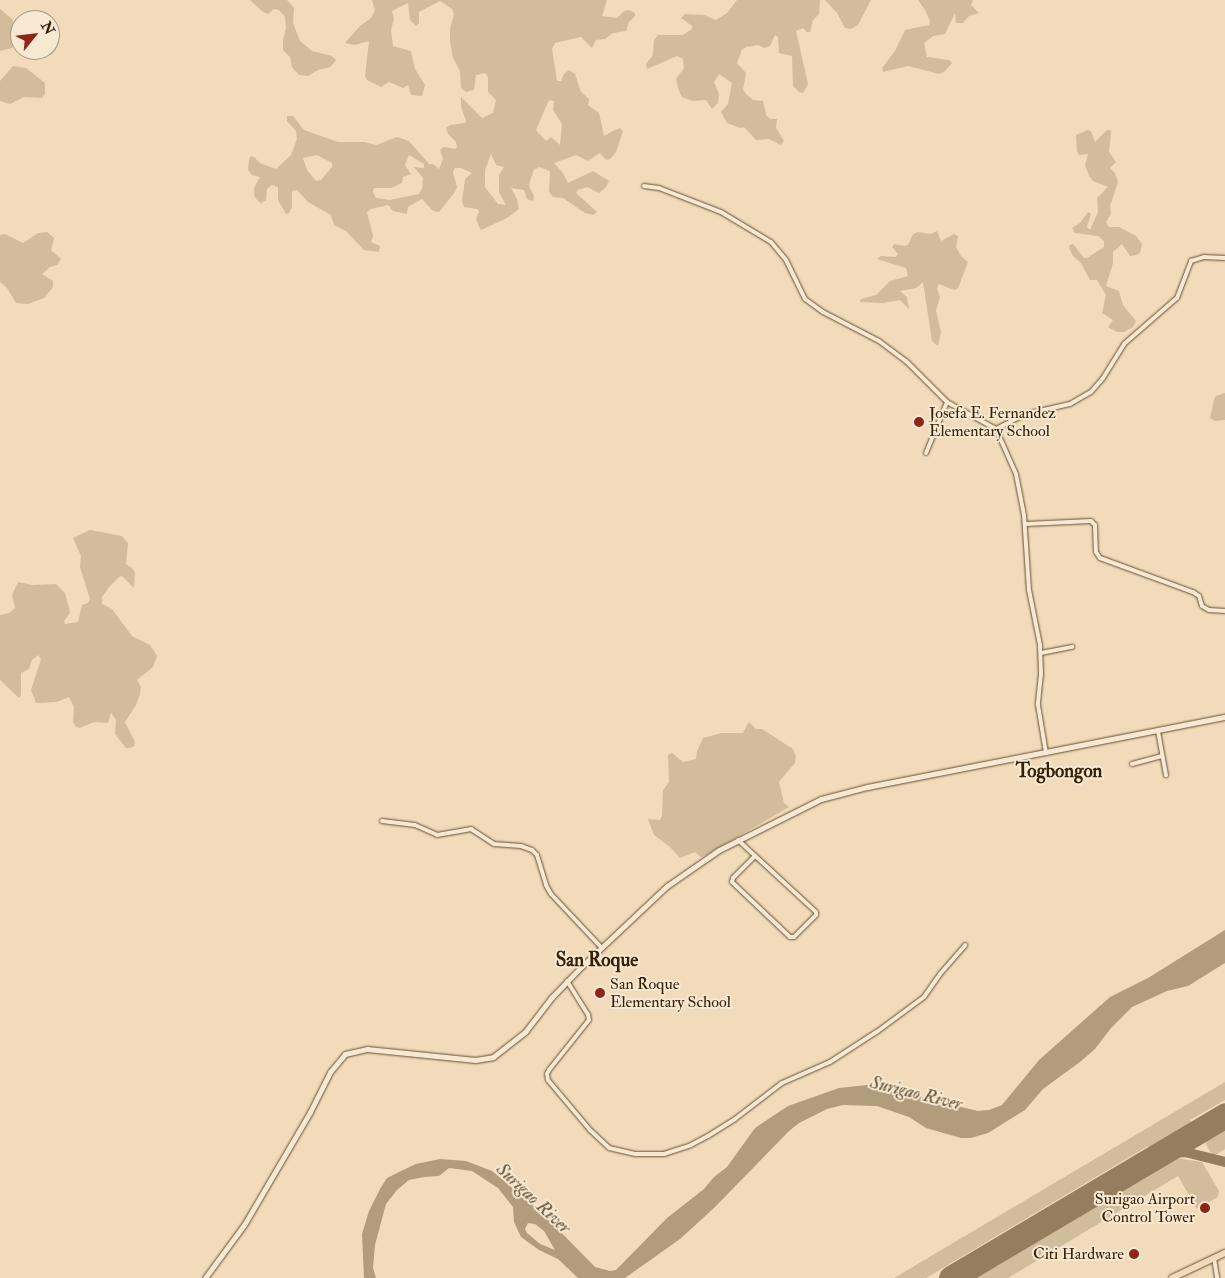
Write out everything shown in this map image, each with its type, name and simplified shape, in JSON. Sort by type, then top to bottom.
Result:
[{"type":"highway","points":[[1176,1277],[1225,1253]]},
{"type":"street","points":[[644,186],[659,188],[720,212],[771,242],[786,260],[805,299],[823,312],[879,341],[906,361],[946,402],[996,429],[1016,474],[1026,524],[1029,590],[1041,653],[1038,705],[1046,753]]},
{"type":"street","points":[[996,429],[1026,414],[1070,404],[1091,392],[1103,378],[1124,344],[1177,298],[1191,261],[1204,257],[1225,258]]},
{"type":"street","points":[[926,453],[946,402]]},
{"type":"street","points":[[1026,524],[1091,521],[1095,525],[1096,552],[1100,558],[1192,592],[1199,596],[1202,606],[1209,610],[1225,611]]},
{"type":"street","points":[[1041,653],[1072,647]]},
{"type":"street","points":[[205,1278],[244,1225],[330,1072],[342,1056],[353,1051],[368,1049],[475,1060],[493,1057],[525,1032],[552,997],[601,947],[667,886],[695,865],[738,840],[802,808],[846,792],[1225,718]]},
{"type":"street","points":[[1158,731],[1166,775]]},
{"type":"street","points":[[1132,764],[1162,756]]},
{"type":"street","points":[[382,821],[415,825],[437,835],[471,829],[494,844],[521,846],[532,850],[538,855],[546,885],[551,894],[601,947]]},
{"type":"street","points":[[738,840],[816,913],[794,938],[790,937],[732,882],[732,878],[754,857]]},
{"type":"street","points":[[567,982],[588,1014],[589,1020],[549,1070],[547,1074],[548,1080],[590,1130],[609,1148],[627,1153],[664,1154],[692,1145],[708,1136],[735,1119],[782,1083],[830,1062],[878,1031],[924,997],[940,973],[965,945]]},
{"type":"street","points":[[1214,1258],[1217,1278]]},
{"type":"shaded area","points":[[250,0],[287,0],[294,8],[293,23],[300,41],[312,51],[332,56],[336,60],[334,63],[330,67],[318,70],[308,76],[299,75],[292,67],[290,57],[283,50],[286,28],[285,17],[279,10],[274,9],[268,14],[263,12]]},
{"type":"shaded area","points":[[372,0],[607,0],[602,16],[617,18],[624,11],[629,10],[635,13],[626,31],[613,33],[605,39],[596,40],[592,48],[581,37],[555,43],[552,49],[557,81],[561,81],[564,74],[569,70],[575,74],[581,92],[589,99],[588,105],[599,113],[604,136],[620,128],[623,131],[616,152],[610,159],[606,160],[600,153],[588,161],[576,155],[554,163],[563,173],[568,183],[593,171],[609,181],[606,187],[599,193],[587,187],[578,190],[576,193],[597,212],[593,215],[585,213],[563,198],[553,197],[549,192],[550,171],[539,167],[534,170],[529,186],[534,196],[533,201],[527,199],[524,190],[511,188],[517,199],[519,209],[507,218],[481,230],[476,220],[479,211],[464,207],[462,201],[465,179],[472,173],[461,168],[455,168],[453,172],[457,187],[439,212],[433,211],[422,199],[408,207],[407,214],[393,211],[388,205],[371,209],[367,212],[373,236],[371,242],[380,246],[379,252],[364,250],[346,231],[334,225],[331,215],[308,202],[297,190],[292,191],[292,207],[289,213],[286,214],[278,200],[278,187],[272,185],[267,189],[266,200],[261,203],[257,200],[254,195],[254,188],[260,177],[252,175],[248,170],[249,160],[251,156],[254,157],[260,163],[276,169],[291,155],[297,139],[296,131],[287,121],[287,116],[293,116],[304,130],[338,142],[364,142],[376,145],[397,137],[409,141],[429,164],[433,164],[439,169],[443,159],[440,150],[444,147],[455,149],[457,147],[456,142],[448,134],[446,128],[450,125],[465,123],[466,121],[461,106],[461,97],[482,118],[493,113],[496,100],[488,92],[488,77],[485,73],[476,75],[474,90],[466,92],[461,88],[460,71],[453,58],[450,41],[450,29],[454,14],[452,9],[440,1],[419,12],[419,23],[416,26],[410,20],[408,3],[392,11],[394,19],[391,30],[393,46],[411,51],[415,69],[425,85],[422,96],[411,95],[408,85],[403,88],[389,82],[381,87],[367,80],[365,76],[369,41],[355,45],[345,43],[360,26],[371,18],[375,10]],"holes":[[[549,100],[554,101],[553,110],[562,124],[560,145],[551,137],[546,141],[536,130]],[[491,154],[496,165],[504,167],[499,175],[499,192],[506,205],[498,204],[485,187],[485,170]],[[317,155],[332,163],[332,167],[321,180],[316,181],[307,170],[303,158]],[[409,155],[424,164],[424,168],[414,167],[423,178],[419,194],[390,200],[376,198],[373,192],[374,188],[391,188],[402,183],[403,177],[411,174],[405,165]]]},
{"type":"shaded area","points":[[737,0],[820,0],[819,14],[813,20],[810,32],[803,28],[796,31],[808,84],[803,93],[793,86],[792,56],[779,53],[778,37],[775,35],[770,46],[764,48],[758,45],[746,47],[742,50],[737,63],[746,73],[743,90],[753,100],[763,101],[766,115],[770,119],[777,119],[776,128],[784,141],[781,145],[769,139],[756,140],[744,127],[740,128],[727,123],[721,112],[728,104],[732,83],[719,74],[714,82],[719,94],[718,103],[712,109],[706,100],[693,101],[682,97],[676,79],[684,68],[683,59],[677,56],[647,69],[646,64],[653,55],[654,40],[658,35],[683,35],[692,29],[692,26],[681,18],[685,14],[704,15],[716,20],[727,13]]},
{"type":"shaded area","points":[[825,0],[871,0],[858,25],[851,29],[845,28],[837,13]]},
{"type":"shaded area","points":[[918,0],[973,0],[971,5],[979,13],[969,16],[963,23],[956,23],[955,13],[945,34],[933,36],[924,43],[927,57],[949,60],[952,63],[944,72],[939,74],[908,66],[883,72],[882,68],[895,51],[905,30],[929,25],[930,21]]},
{"type":"shaded area","points":[[0,9],[10,17],[10,48],[0,51]]},
{"type":"shaded area","points":[[13,66],[26,68],[45,83],[45,94],[42,98],[24,97],[10,104],[0,101],[0,81]]},
{"type":"shaded area","points":[[1088,130],[1091,131],[1095,142],[1107,130],[1110,130],[1111,133],[1109,152],[1116,162],[1110,168],[1115,173],[1118,182],[1110,206],[1111,214],[1106,222],[1109,227],[1119,227],[1136,236],[1142,244],[1140,253],[1136,255],[1130,256],[1122,244],[1113,252],[1113,263],[1106,286],[1119,291],[1123,305],[1136,321],[1133,327],[1124,332],[1117,332],[1108,327],[1113,320],[1102,313],[1106,295],[1097,280],[1090,280],[1081,263],[1073,256],[1069,248],[1073,244],[1084,258],[1087,258],[1104,247],[1104,241],[1098,236],[1075,233],[1072,228],[1080,223],[1088,212],[1091,214],[1087,227],[1090,230],[1098,212],[1097,198],[1108,187],[1093,181],[1085,165],[1088,154],[1079,155],[1077,152],[1076,135]]},
{"type":"shaded area","points":[[937,231],[941,241],[954,234],[958,236],[956,247],[961,256],[968,262],[958,288],[954,290],[939,284],[937,288],[940,297],[936,311],[941,332],[938,346],[932,341],[923,282],[916,288],[900,291],[907,297],[909,309],[900,300],[883,303],[860,302],[861,299],[876,295],[890,281],[908,276],[906,268],[877,259],[881,256],[896,257],[898,254],[892,247],[894,244],[908,245],[913,234],[918,232],[930,234]]},
{"type":"shaded area","points":[[47,232],[54,238],[51,250],[61,259],[57,265],[50,267],[42,274],[53,281],[53,287],[44,298],[28,304],[16,303],[7,288],[0,282],[0,235],[5,234],[23,243],[38,233]]},
{"type":"shaded area","points":[[1225,393],[1225,420],[1215,421],[1210,418],[1214,400],[1216,396]]},
{"type":"shaded area","points":[[90,530],[122,536],[128,543],[126,564],[135,573],[134,588],[122,576],[119,577],[102,597],[102,604],[112,609],[132,636],[150,645],[157,656],[153,667],[137,680],[141,687],[140,694],[136,705],[125,722],[135,742],[134,746],[130,748],[126,748],[115,734],[116,720],[111,713],[108,723],[94,722],[80,728],[76,727],[73,722],[74,707],[69,697],[57,702],[36,703],[31,690],[41,659],[38,655],[32,660],[29,669],[21,673],[21,695],[19,698],[0,680],[0,615],[9,613],[15,608],[12,595],[18,582],[32,585],[56,584],[65,593],[69,608],[70,613],[64,621],[65,624],[78,622],[82,605],[88,603],[90,599],[80,567],[81,556],[73,538]]},
{"type":"shaded area","points":[[749,722],[756,729],[762,729],[793,749],[796,756],[795,763],[779,782],[784,803],[789,807],[708,854],[701,857],[695,852],[680,858],[670,847],[654,835],[648,819],[660,820],[662,816],[663,790],[669,782],[668,755],[672,753],[683,762],[696,759],[697,751],[703,738],[722,733],[743,733]]},
{"type":"shaded area","points":[[1225,930],[1225,963],[1188,986],[1167,991],[1132,1007],[1111,1028],[1095,1049],[1043,1089],[1025,1110],[988,1133],[971,1138],[961,1138],[926,1128],[909,1117],[877,1106],[843,1105],[827,1109],[799,1123],[789,1131],[714,1208],[680,1239],[625,1278],[578,1278],[558,1259],[539,1250],[521,1237],[514,1222],[513,1207],[498,1188],[472,1171],[449,1168],[439,1176],[409,1180],[397,1190],[386,1204],[375,1245],[373,1268],[376,1278],[364,1278],[362,1234],[369,1211],[387,1178],[416,1164],[440,1159],[466,1161],[492,1171],[540,1211],[595,1267],[610,1271],[616,1270],[667,1218],[704,1189],[714,1177],[727,1167],[755,1128],[788,1106],[839,1088],[867,1085],[889,1087],[923,1098],[978,1111],[989,1110],[1002,1105],[1039,1060],[1110,997],[1148,978]],"holes":[[[528,1223],[535,1224],[544,1231],[555,1250],[540,1244],[527,1233],[525,1229]]]},
{"type":"shaded area","points":[[1225,1082],[1225,1100],[1190,1120],[1192,1124],[1150,1149],[1148,1146],[926,1278],[894,1278]]},
{"type":"shaded area","points":[[1225,1129],[1225,1149],[1215,1155],[1211,1153],[1206,1144],[1207,1140]]},
{"type":"shaded area","points":[[1176,1158],[1202,1162],[1219,1191],[1218,1197],[1197,1209],[1178,1176],[1008,1278],[976,1278],[1161,1168],[1160,1164],[1166,1161],[1167,1163]]},
{"type":"taxiway","points":[[1217,1120],[1225,1122]]},
{"type":"taxiway","points":[[1162,1153],[1185,1152],[1225,1162]]},
{"type":"runway","points":[[951,1278],[1225,1115]]},
{"type":"place","name":"Josefa E. Fernandez Elementary School","points":[[919,422]]},
{"type":"place","name":"San Roque Elementary School","points":[[600,993]]},
{"type":"place","name":"Surigao Airport Control Tower","points":[[1205,1208]]},
{"type":"place","name":"Citi Hardware","points":[[1134,1254]]},
{"type":"district","name":"Togbongon","points":[[1059,772]]},
{"type":"district","name":"San Roque","points":[[597,961]]},
{"type":"water label","name":"Surigao River","points":[[916,1094]]},
{"type":"water label","name":"Surigao River","points":[[533,1199]]}]
